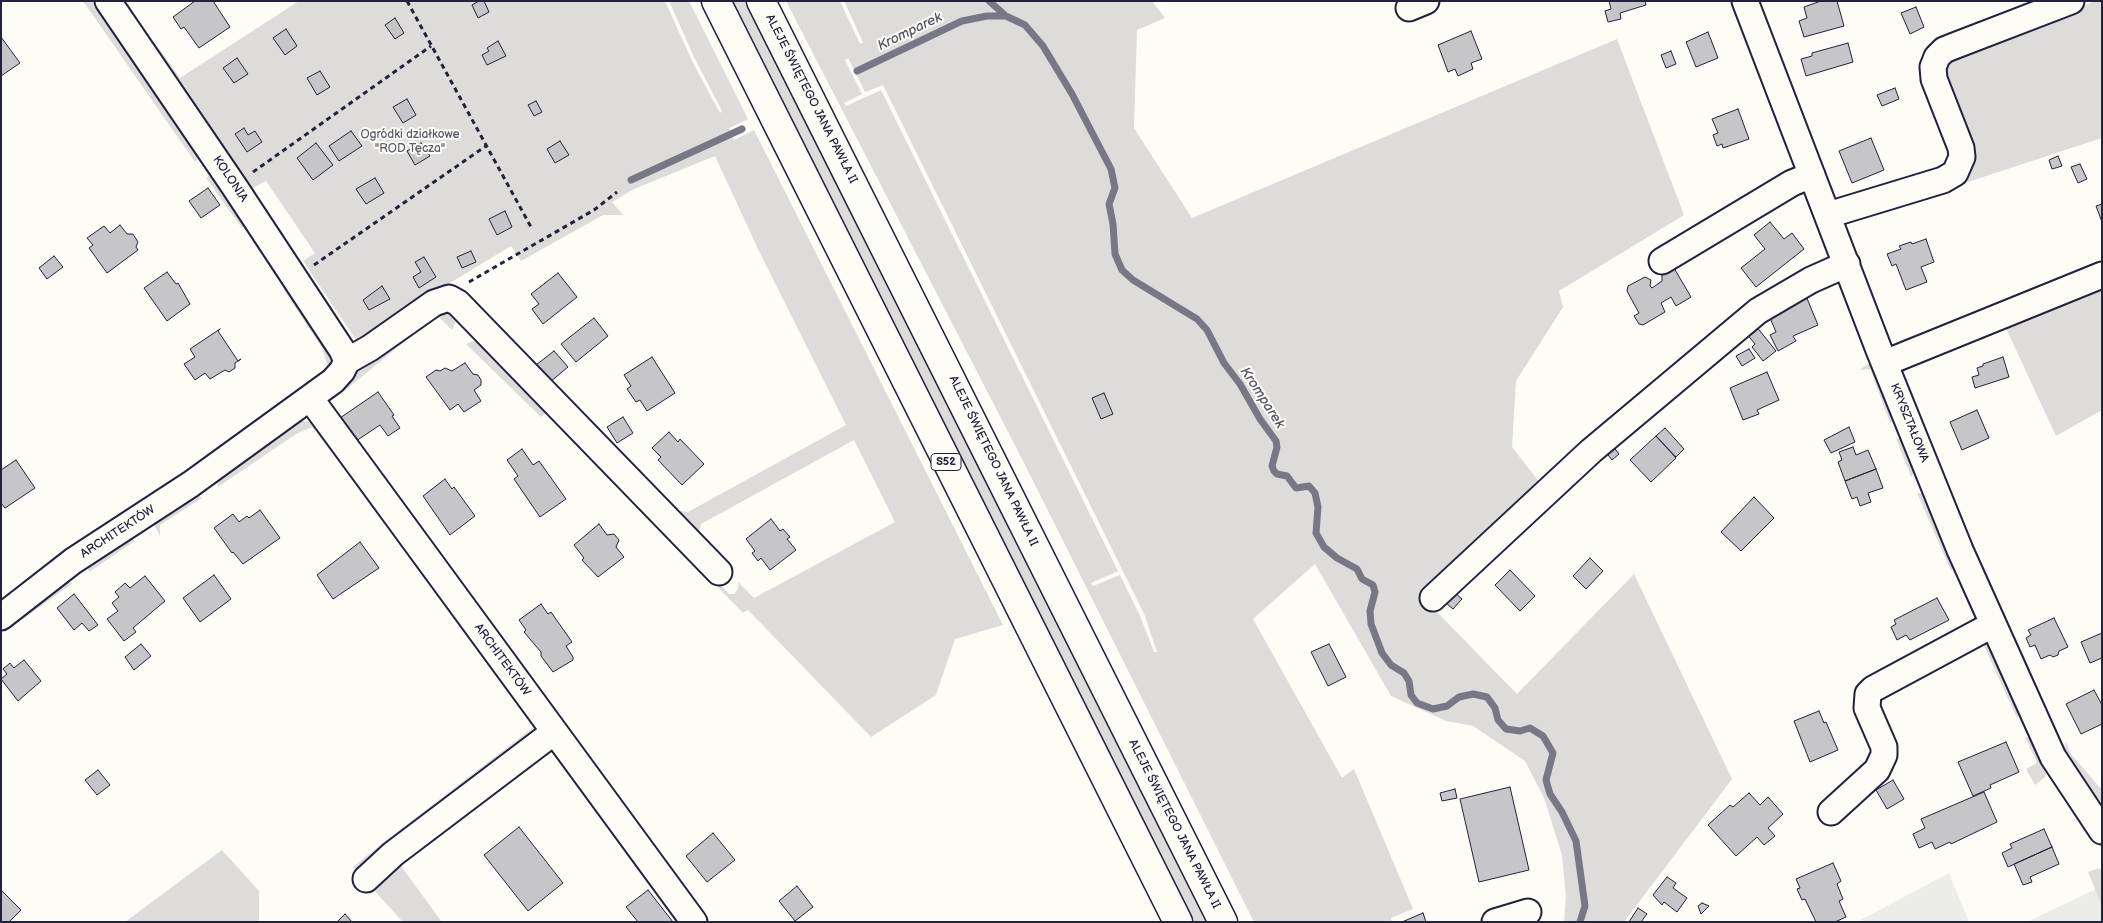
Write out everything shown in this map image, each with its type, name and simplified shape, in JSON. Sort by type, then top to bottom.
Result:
[{"type":"highway","name":"S52","points":[[716,1],[1178,922]]},
{"type":"highway","name":"ALEJE ŚWIĘTEGO JANA PAWŁA II","points":[[762,1],[1223,922]]},
{"type":"street","name":"KOLONIA","points":[[108,1],[234,186],[347,360]]},
{"type":"street","name":"KRYSZTAŁOWA","points":[[1745,1],[1885,363],[1992,626],[2053,757],[2102,831]]},
{"type":"street","points":[[1828,215],[1943,180],[1955,173],[1962,157],[1961,148],[1934,78],[1934,67],[1938,57],[1944,50],[2071,1]]},
{"type":"street","points":[[1662,261],[1792,183],[1812,175]]},
{"type":"street","points":[[1433,598],[1591,451],[1758,311],[1811,280],[1847,264]]},
{"type":"street","points":[[1885,363],[2102,275]]},
{"type":"street","points":[[449,298],[458,303],[719,572]]},
{"type":"street","name":"ARCHITEKTÓW","points":[[1,617],[73,561],[191,484],[310,398],[342,371],[347,360],[370,348],[434,303],[449,298]]},
{"type":"street","name":"ARCHITEKTÓW","points":[[310,398],[694,922]]},
{"type":"street","points":[[1831,812],[1877,770],[1884,755],[1884,747],[1867,708],[1868,694],[1873,689],[1992,626]]},
{"type":"street","points":[[366,879],[393,854],[554,732]]},
{"type":"street","points":[[1495,922],[1528,912]]},
{"type":"path","points":[[406,1],[531,227]]},
{"type":"path","points":[[234,186],[431,46]]},
{"type":"path","points":[[295,278],[486,146]]},
{"type":"path","points":[[449,298],[460,288],[594,210],[617,192]]},
{"type":"shaded area","points":[[1949,873],[1969,922],[1856,922],[1872,914]]},
{"type":"shaded area","points":[[2096,889],[2102,906],[2102,922],[2027,922]]},
{"type":"green space","points":[[83,1],[98,1],[200,156],[195,162]]},
{"type":"green space","name":"Ogródki działkowe \"ROD Tęcza\"","points":[[299,1],[665,1],[692,61],[720,113],[722,111],[695,59],[669,1],[689,1],[748,119],[729,128],[734,140],[754,130],[1003,625],[955,639],[936,695],[871,737],[748,610],[743,613],[706,575],[711,574],[729,594],[734,594],[738,589],[738,582],[754,598],[895,522],[854,440],[701,524],[698,540],[667,509],[688,512],[846,425],[759,251],[715,156],[634,189],[612,202],[623,215],[603,215],[521,261],[511,246],[356,340],[303,261],[315,253],[266,181],[253,188],[240,168],[229,162],[160,65],[155,43],[180,78]]},
{"type":"green space","points":[[732,1],[745,1],[1207,922],[1194,922]]},
{"type":"green space","points":[[786,1],[840,1],[860,44],[863,42],[844,1],[1152,1],[1165,18],[1137,30],[1134,128],[1192,218],[1617,39],[1684,215],[1559,291],[1563,307],[1516,381],[1512,447],[1543,487],[1433,608],[1517,694],[1634,574],[1732,779],[1624,922],[1564,922],[1566,897],[1562,855],[1544,798],[1525,761],[1473,726],[1446,721],[1391,696],[1315,564],[1253,619],[1342,778],[1354,769],[1413,909],[1391,918],[1392,922],[1254,922],[1022,459]],"holes":[[[848,58],[865,92],[883,85],[1145,616],[1157,652],[1154,652],[1140,616],[1120,575],[1093,586],[1091,583],[1118,571],[881,90],[846,106],[844,103],[862,94],[845,60]]]},
{"type":"green space","points":[[2096,1],[2102,1],[2102,138],[1843,223],[1956,179],[1939,70],[1964,49]]},
{"type":"green space","points":[[210,175],[217,175],[250,222],[242,228],[206,178]]},
{"type":"green space","points":[[2102,279],[2102,410],[2056,436],[2004,324],[1909,362],[1903,375],[1925,432],[1920,428],[1900,374],[1901,367],[1908,359],[1925,350]]},
{"type":"green space","points":[[283,289],[294,289],[334,356],[332,369],[166,491],[159,489],[228,445],[328,367],[322,348]]},
{"type":"green space","points":[[445,307],[457,319],[452,330],[437,315],[343,392],[342,385],[358,367]]},
{"type":"green space","points":[[479,339],[548,411],[541,417],[466,344]]},
{"type":"green space","points":[[1868,364],[1875,364],[1896,419],[1890,423],[1870,369],[1859,370]]},
{"type":"green space","points":[[300,421],[311,422],[317,426],[373,501],[372,505],[312,427],[296,434],[218,487],[216,477],[288,425]]},
{"type":"green space","points":[[1896,438],[1907,443],[1916,471],[1911,477]]},
{"type":"green space","points":[[193,493],[202,498],[160,525],[160,536],[152,520]]},
{"type":"green space","points":[[1917,493],[1922,493],[1930,506],[1954,566],[1951,571]]},
{"type":"green space","points":[[391,522],[540,731],[360,875],[353,867],[535,726],[385,523]]},
{"type":"green space","points":[[129,536],[135,541],[89,572],[86,564]]},
{"type":"green space","points":[[66,582],[73,583],[5,632],[4,622]]},
{"type":"green space","points":[[1981,639],[1985,640],[2019,712],[2017,718]]},
{"type":"green space","points":[[2025,737],[2032,738],[2047,769],[2045,777],[2035,785],[2026,769],[2037,763]]},
{"type":"green space","points":[[552,742],[556,744],[625,837],[621,845],[550,748],[398,862],[442,922],[403,922],[370,886],[416,844]]},
{"type":"green space","points":[[2066,742],[2071,754],[2102,790],[2102,804],[2084,783],[2062,751]]},
{"type":"green space","points":[[222,850],[259,891],[259,922],[125,922]]},
{"type":"green space","points":[[2102,869],[2102,906],[2088,872]]},
{"type":"building","points":[[195,1],[213,1],[230,27],[199,48],[184,27],[181,29],[173,17]]},
{"type":"building","points":[[479,1],[484,1],[489,12],[478,18],[472,5]]},
{"type":"building","points":[[1609,1],[1645,1],[1646,5],[1620,13],[1621,19],[1608,22],[1605,11],[1611,9]]},
{"type":"building","points":[[1821,1],[1837,1],[1844,26],[1804,37],[1799,21],[1807,18],[1804,7]]},
{"type":"building","points":[[1916,7],[1924,27],[1910,34],[1901,13]]},
{"type":"building","points":[[395,18],[404,33],[395,39],[385,25]]},
{"type":"building","points":[[286,29],[297,46],[285,55],[273,38]]},
{"type":"building","points":[[1471,31],[1482,59],[1471,63],[1473,69],[1458,76],[1455,69],[1448,72],[1438,45]]},
{"type":"building","points":[[1708,32],[1718,58],[1696,67],[1686,42]]},
{"type":"building","points":[[1,37],[20,63],[1,76]]},
{"type":"building","points":[[498,41],[506,56],[487,65],[482,55],[489,51],[487,48]]},
{"type":"building","points":[[1848,43],[1853,62],[1806,76],[1801,59],[1812,56],[1812,53]]},
{"type":"building","points":[[1671,51],[1676,64],[1666,68],[1661,55]]},
{"type":"building","points":[[237,58],[248,74],[234,83],[223,68]]},
{"type":"building","points":[[320,71],[330,87],[317,95],[307,78]]},
{"type":"building","points":[[1895,88],[1899,99],[1882,106],[1877,95]]},
{"type":"building","points":[[407,99],[416,115],[403,123],[393,107]]},
{"type":"building","points":[[536,101],[542,112],[534,116],[528,105]]},
{"type":"building","points":[[1738,109],[1749,139],[1723,148],[1722,144],[1717,146],[1713,135],[1718,133],[1712,119]]},
{"type":"building","points":[[244,128],[248,135],[255,131],[262,142],[247,152],[235,134]]},
{"type":"building","points":[[351,131],[362,146],[339,161],[329,146]]},
{"type":"building","points":[[1871,138],[1884,170],[1852,183],[1839,151]]},
{"type":"building","points":[[560,141],[569,155],[555,163],[547,149]]},
{"type":"building","points":[[316,143],[333,165],[313,180],[297,158]]},
{"type":"building","points":[[421,143],[430,156],[415,165],[407,151]]},
{"type":"building","points":[[2058,156],[2062,166],[2052,169],[2049,160]]},
{"type":"building","points":[[2080,164],[2087,179],[2078,183],[2071,167]]},
{"type":"building","points":[[375,178],[384,193],[366,204],[356,189]]},
{"type":"building","points":[[208,188],[220,205],[201,218],[189,201]]},
{"type":"building","points":[[2102,204],[2102,222],[2096,206]]},
{"type":"building","points":[[505,211],[512,227],[497,235],[489,219]]},
{"type":"building","points":[[1770,222],[1784,239],[1792,233],[1804,249],[1756,287],[1741,268],[1765,249],[1754,235]]},
{"type":"building","points":[[120,225],[127,234],[133,234],[138,242],[136,247],[138,250],[107,273],[89,248],[93,245],[87,238],[104,226],[110,233]]},
{"type":"building","points":[[1926,239],[1934,262],[1921,267],[1927,282],[1906,290],[1896,264],[1892,266],[1887,254],[1901,249],[1899,246]]},
{"type":"building","points":[[471,251],[476,262],[462,268],[457,257]]},
{"type":"building","points":[[54,256],[63,267],[47,279],[39,268]]},
{"type":"building","points":[[424,257],[436,277],[419,288],[413,277],[421,272],[415,262]]},
{"type":"building","points":[[1674,268],[1691,297],[1676,306],[1671,297],[1661,303],[1665,312],[1643,325],[1639,324],[1634,316],[1639,313],[1627,291],[1628,286],[1645,277],[1651,280],[1650,286],[1652,288],[1662,281],[1662,275]]},
{"type":"building","points":[[167,272],[176,284],[178,283],[190,304],[167,321],[144,288]]},
{"type":"building","points":[[558,273],[577,297],[543,324],[532,309],[539,304],[531,294]]},
{"type":"building","points":[[382,286],[390,299],[369,310],[363,300]]},
{"type":"building","points":[[1806,296],[1818,325],[1793,336],[1796,341],[1778,351],[1770,335],[1776,332],[1768,313]]},
{"type":"building","points":[[594,318],[608,336],[576,362],[561,344]]},
{"type":"building","points":[[1756,326],[1776,351],[1763,361],[1752,347],[1755,344],[1746,333]]},
{"type":"building","points":[[220,329],[218,331],[238,361],[235,363],[235,368],[229,372],[225,370],[210,379],[205,373],[195,380],[184,364],[195,357],[190,349]]},
{"type":"building","points":[[1749,349],[1755,358],[1742,366],[1736,356]]},
{"type":"building","points":[[554,351],[568,367],[550,382],[536,365]]},
{"type":"building","points":[[652,357],[675,393],[647,411],[640,400],[636,402],[627,389],[631,386],[624,375]]},
{"type":"building","points":[[2003,357],[2009,377],[1975,388],[1972,377],[1979,375],[1977,368]]},
{"type":"building","points":[[465,363],[473,374],[478,375],[481,380],[481,385],[474,390],[481,401],[464,412],[458,404],[450,410],[426,377],[436,370],[440,371],[445,368],[452,371]]},
{"type":"building","points":[[1767,372],[1779,400],[1757,410],[1759,414],[1743,420],[1730,388]]},
{"type":"building","points":[[378,392],[394,415],[392,416],[400,428],[388,436],[380,425],[356,441],[340,418]]},
{"type":"building","points":[[1104,393],[1113,414],[1101,419],[1092,398]]},
{"type":"building","points":[[1977,410],[1989,438],[1962,450],[1950,422]]},
{"type":"building","points":[[623,417],[633,433],[617,443],[607,427]]},
{"type":"building","points":[[1849,427],[1855,442],[1831,453],[1824,440]]},
{"type":"building","points":[[1665,428],[1684,449],[1676,457],[1656,436]]},
{"type":"building","points":[[669,432],[678,442],[680,439],[704,464],[682,485],[658,460],[661,457],[652,448]]},
{"type":"building","points":[[1656,436],[1676,458],[1651,482],[1630,460]]},
{"type":"building","points":[[1612,445],[1619,454],[1612,460],[1605,451]]},
{"type":"building","points":[[1853,447],[1856,455],[1868,450],[1876,469],[1845,481],[1838,462],[1842,460],[1839,452]]},
{"type":"building","points":[[522,449],[533,465],[539,461],[566,499],[540,517],[514,479],[518,476],[507,460]]},
{"type":"building","points":[[16,460],[35,488],[5,508],[1,503],[1,470]]},
{"type":"building","points":[[1876,469],[1883,488],[1868,493],[1871,502],[1860,506],[1857,497],[1852,499],[1845,481]]},
{"type":"building","points":[[445,479],[452,489],[454,487],[475,516],[450,535],[423,496]]},
{"type":"building","points":[[1754,497],[1774,518],[1741,551],[1721,532]]},
{"type":"building","points":[[260,510],[280,538],[243,564],[232,553],[214,528],[233,514],[239,522]]},
{"type":"building","points":[[771,519],[780,531],[783,529],[790,537],[787,539],[796,550],[770,570],[761,558],[758,561],[752,553],[755,551],[746,539]]},
{"type":"building","points":[[599,524],[607,535],[614,534],[619,540],[616,547],[624,557],[598,577],[582,560],[584,558],[574,545]]},
{"type":"building","points":[[360,542],[379,568],[333,599],[317,575]]},
{"type":"building","points":[[1590,558],[1603,571],[1586,589],[1573,576]]},
{"type":"building","points":[[1510,570],[1535,596],[1520,611],[1495,585]]},
{"type":"building","points":[[214,575],[231,599],[200,622],[183,598]]},
{"type":"building","points":[[145,576],[165,601],[133,628],[136,632],[124,641],[107,619],[118,611],[112,603],[119,597],[115,592],[125,583],[130,588]]},
{"type":"building","points":[[1454,592],[1462,599],[1453,609],[1445,602]]},
{"type":"building","points":[[74,594],[98,625],[89,631],[82,623],[74,630],[57,608]]},
{"type":"building","points":[[1937,598],[1949,620],[1910,640],[1906,635],[1897,640],[1891,627],[1896,624],[1894,620]]},
{"type":"building","points":[[541,604],[548,614],[551,612],[572,642],[566,646],[573,660],[553,672],[541,656],[541,652],[524,632],[526,630],[519,620]]},
{"type":"building","points":[[2054,618],[2068,647],[2059,651],[2058,655],[2053,657],[2050,655],[2041,659],[2035,645],[2030,647],[2026,638],[2031,635],[2028,630]]},
{"type":"building","points":[[2102,633],[2102,658],[2090,663],[2081,642]]},
{"type":"building","points":[[141,644],[151,656],[134,670],[125,657]]},
{"type":"building","points":[[1329,644],[1346,677],[1328,686],[1311,652]]},
{"type":"building","points":[[24,660],[41,681],[18,701],[1,679],[7,674],[3,669],[10,663],[14,668]]},
{"type":"building","points":[[2094,690],[2102,705],[2102,724],[2081,734],[2066,704]]},
{"type":"building","points":[[1819,711],[1838,750],[1810,762],[1794,721]]},
{"type":"building","points":[[2006,742],[2019,772],[1990,785],[1991,788],[1973,796],[1958,762]]},
{"type":"building","points":[[98,770],[110,785],[97,795],[85,780]]},
{"type":"building","points":[[1893,780],[1904,799],[1887,809],[1876,790]]},
{"type":"building","points":[[1510,787],[1529,870],[1479,882],[1460,799]]},
{"type":"building","points":[[1455,789],[1457,798],[1442,801],[1440,793]]},
{"type":"building","points":[[1984,792],[1997,822],[1951,844],[1950,842],[1935,849],[1932,842],[1919,848],[1913,834],[1925,828],[1921,819]]},
{"type":"building","points":[[1749,793],[1760,805],[1768,797],[1783,814],[1768,828],[1775,836],[1764,845],[1757,837],[1736,856],[1708,825],[1730,805],[1733,807]]},
{"type":"building","points":[[519,827],[563,883],[528,911],[484,855]]},
{"type":"building","points":[[2044,829],[2052,847],[2008,867],[2002,853],[2012,848],[2010,844]]},
{"type":"building","points":[[713,833],[735,860],[707,882],[686,856]]},
{"type":"building","points":[[2052,847],[2059,864],[2030,877],[2032,882],[2023,885],[2014,864]]},
{"type":"building","points":[[1833,863],[1841,881],[1837,884],[1843,899],[1839,901],[1846,917],[1835,922],[1816,922],[1805,899],[1802,900],[1797,889],[1800,888],[1796,879]]},
{"type":"building","points":[[1667,877],[1676,883],[1673,888],[1687,898],[1677,912],[1664,902],[1662,905],[1653,895]]},
{"type":"building","points":[[797,886],[813,907],[795,921],[779,901]]},
{"type":"building","points":[[1,890],[21,910],[9,922],[1,922]]},
{"type":"building","points":[[648,890],[673,922],[638,922],[626,907]]},
{"type":"building","points":[[1702,903],[1709,906],[1701,914],[1698,906]]},
{"type":"building","points":[[1638,908],[1647,914],[1641,922],[1629,922]]},
{"type":"building","points":[[1423,913],[1426,922],[1402,922]]},
{"type":"building","points":[[345,914],[352,922],[337,922]]},
{"type":"waterway","name":"Kromparek","points":[[989,1],[1006,16],[1025,25],[1043,46],[1072,94],[1111,169],[1115,188],[1109,204],[1113,224],[1115,254],[1122,270],[1133,280],[1197,319],[1207,330],[1224,363],[1240,384],[1260,419],[1276,441],[1277,447],[1272,466],[1274,471],[1277,474],[1287,476],[1296,488],[1309,486],[1315,493],[1318,507],[1316,533],[1324,547],[1337,558],[1357,569],[1362,579],[1373,585],[1375,592],[1370,611],[1371,624],[1382,653],[1391,665],[1404,673],[1409,681],[1411,695],[1417,703],[1433,709],[1447,706],[1459,697],[1473,694],[1487,697],[1495,708],[1498,720],[1506,729],[1520,731],[1530,728],[1543,736],[1553,753],[1546,780],[1550,794],[1562,812],[1576,841],[1585,906],[1580,922]]},
{"type":"waterway","name":"Kromparek","points":[[857,71],[962,21],[987,16],[1006,16]]},
{"type":"waterway","name":"Kromparek","points":[[631,180],[742,129]]}]
